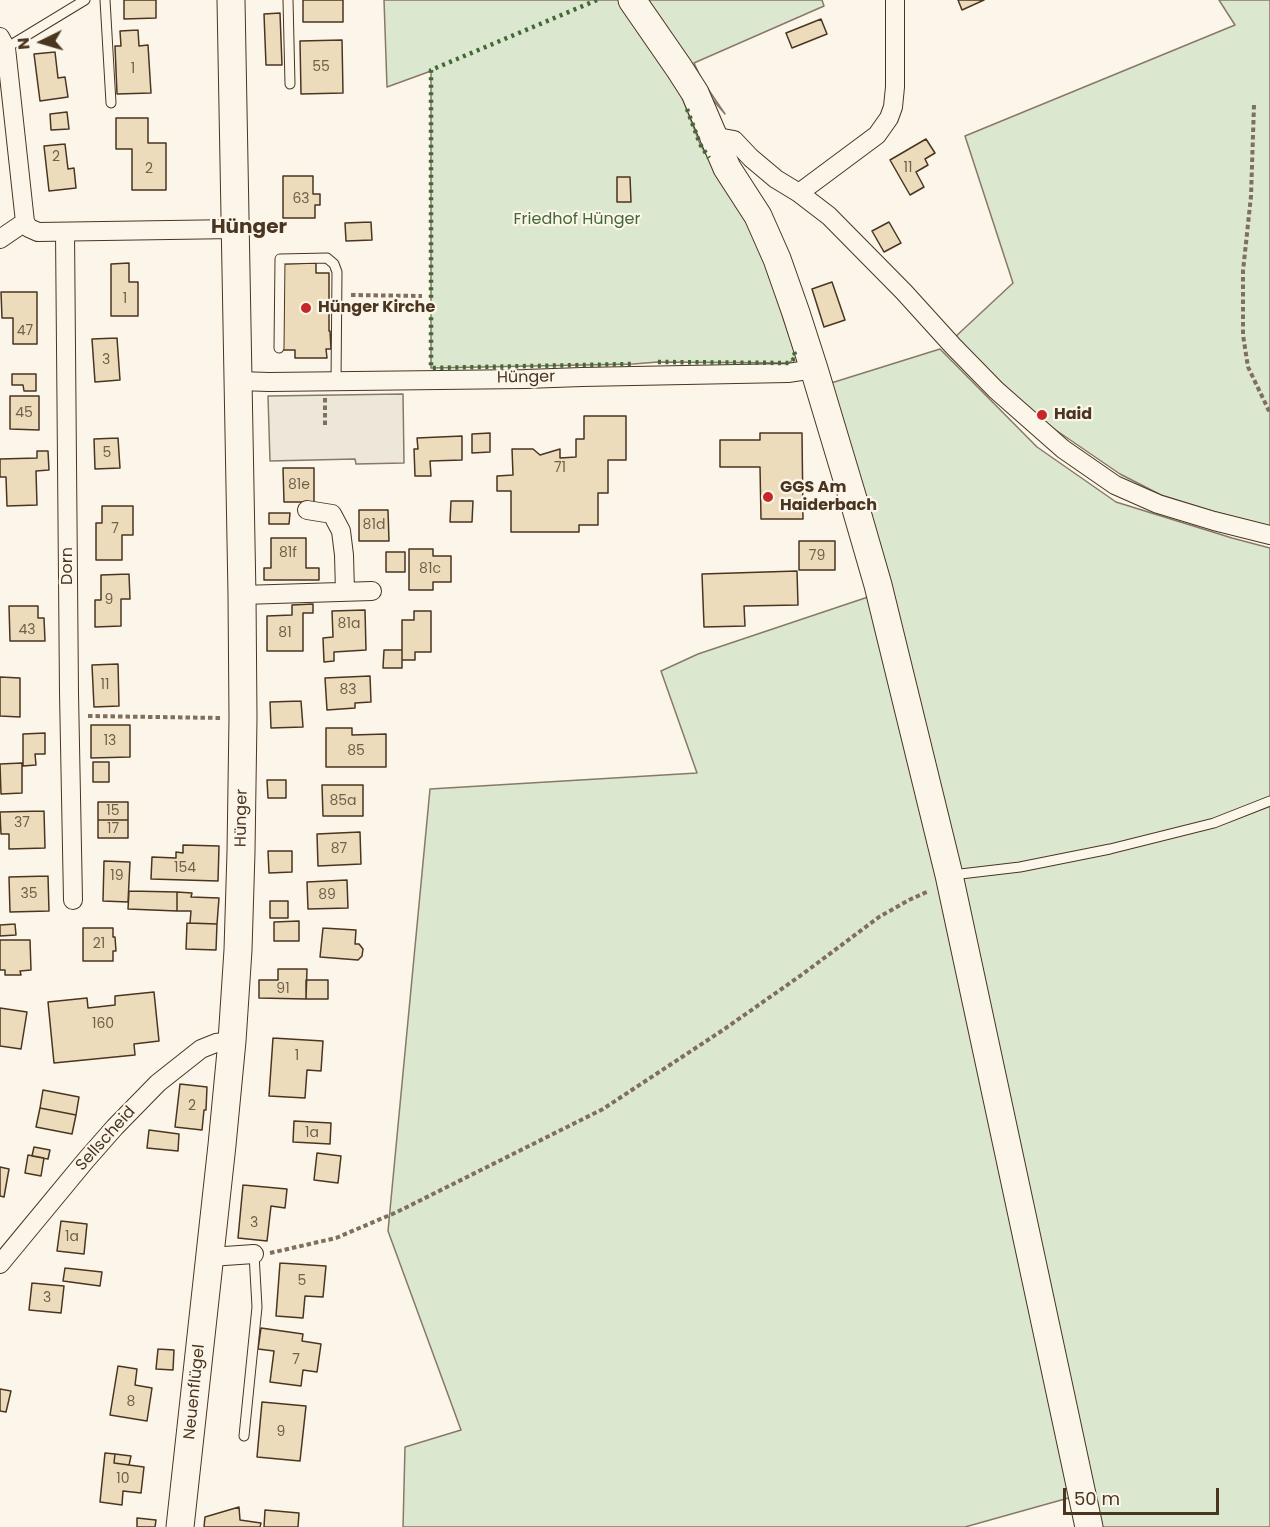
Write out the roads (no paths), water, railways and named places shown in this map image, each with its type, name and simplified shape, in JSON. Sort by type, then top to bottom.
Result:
[{"type":"street","name":"Hünger","points":[[231,0],[243,718],[238,950],[232,1041]]},
{"type":"street","points":[[632,0],[694,93],[727,168],[758,216],[777,259],[814,369],[878,585],[949,875],[1089,1527]]},
{"type":"street","points":[[799,193],[877,135],[889,118],[893,107],[895,87],[895,0]]},
{"type":"street","points":[[3,42],[25,222],[29,228],[38,232],[235,229]]},
{"type":"street","points":[[712,136],[734,140],[768,172],[829,216],[996,390],[1063,449],[1115,484],[1158,504],[1270,536]]},
{"type":"street","points":[[0,239],[25,222]]},
{"type":"street","name":"Dorn","points":[[65,232],[73,900]]},
{"type":"street","name":"Hünger","points":[[238,381],[330,382],[788,373],[814,369]]},
{"type":"street","points":[[307,510],[332,514],[341,531],[345,592]]},
{"type":"street","points":[[242,595],[372,591]]},
{"type":"street","name":"Neuenflügel","points":[[180,1527],[232,1041]]},
{"type":"street","name":"Sellscheid","points":[[0,1264],[86,1160],[158,1083],[201,1049],[216,1043],[232,1041]]},
{"type":"street","points":[[210,1257],[254,1254]]},
{"type":"lane","points":[[3,42],[85,0]]},
{"type":"lane","points":[[105,0],[111,103]]},
{"type":"lane","points":[[288,0],[290,84]]},
{"type":"lane","points":[[279,348],[280,259],[327,258],[334,264],[337,272],[330,382]]},
{"type":"lane","points":[[949,875],[1020,867],[1110,849],[1214,823],[1270,801]]},
{"type":"lane","points":[[244,1436],[257,1306],[254,1254]]},
{"type":"place","name":"Hünger Kirche","points":[[306,308]]},
{"type":"place","name":"Haid","points":[[1042,415]]},
{"type":"place","name":"GGS Am Haiderbach","points":[[768,497]]},
{"type":"district","name":"Hünger","points":[[249,228]]},
{"type":"park label","name":"Friedhof Hünger","points":[[577,220]]}]
